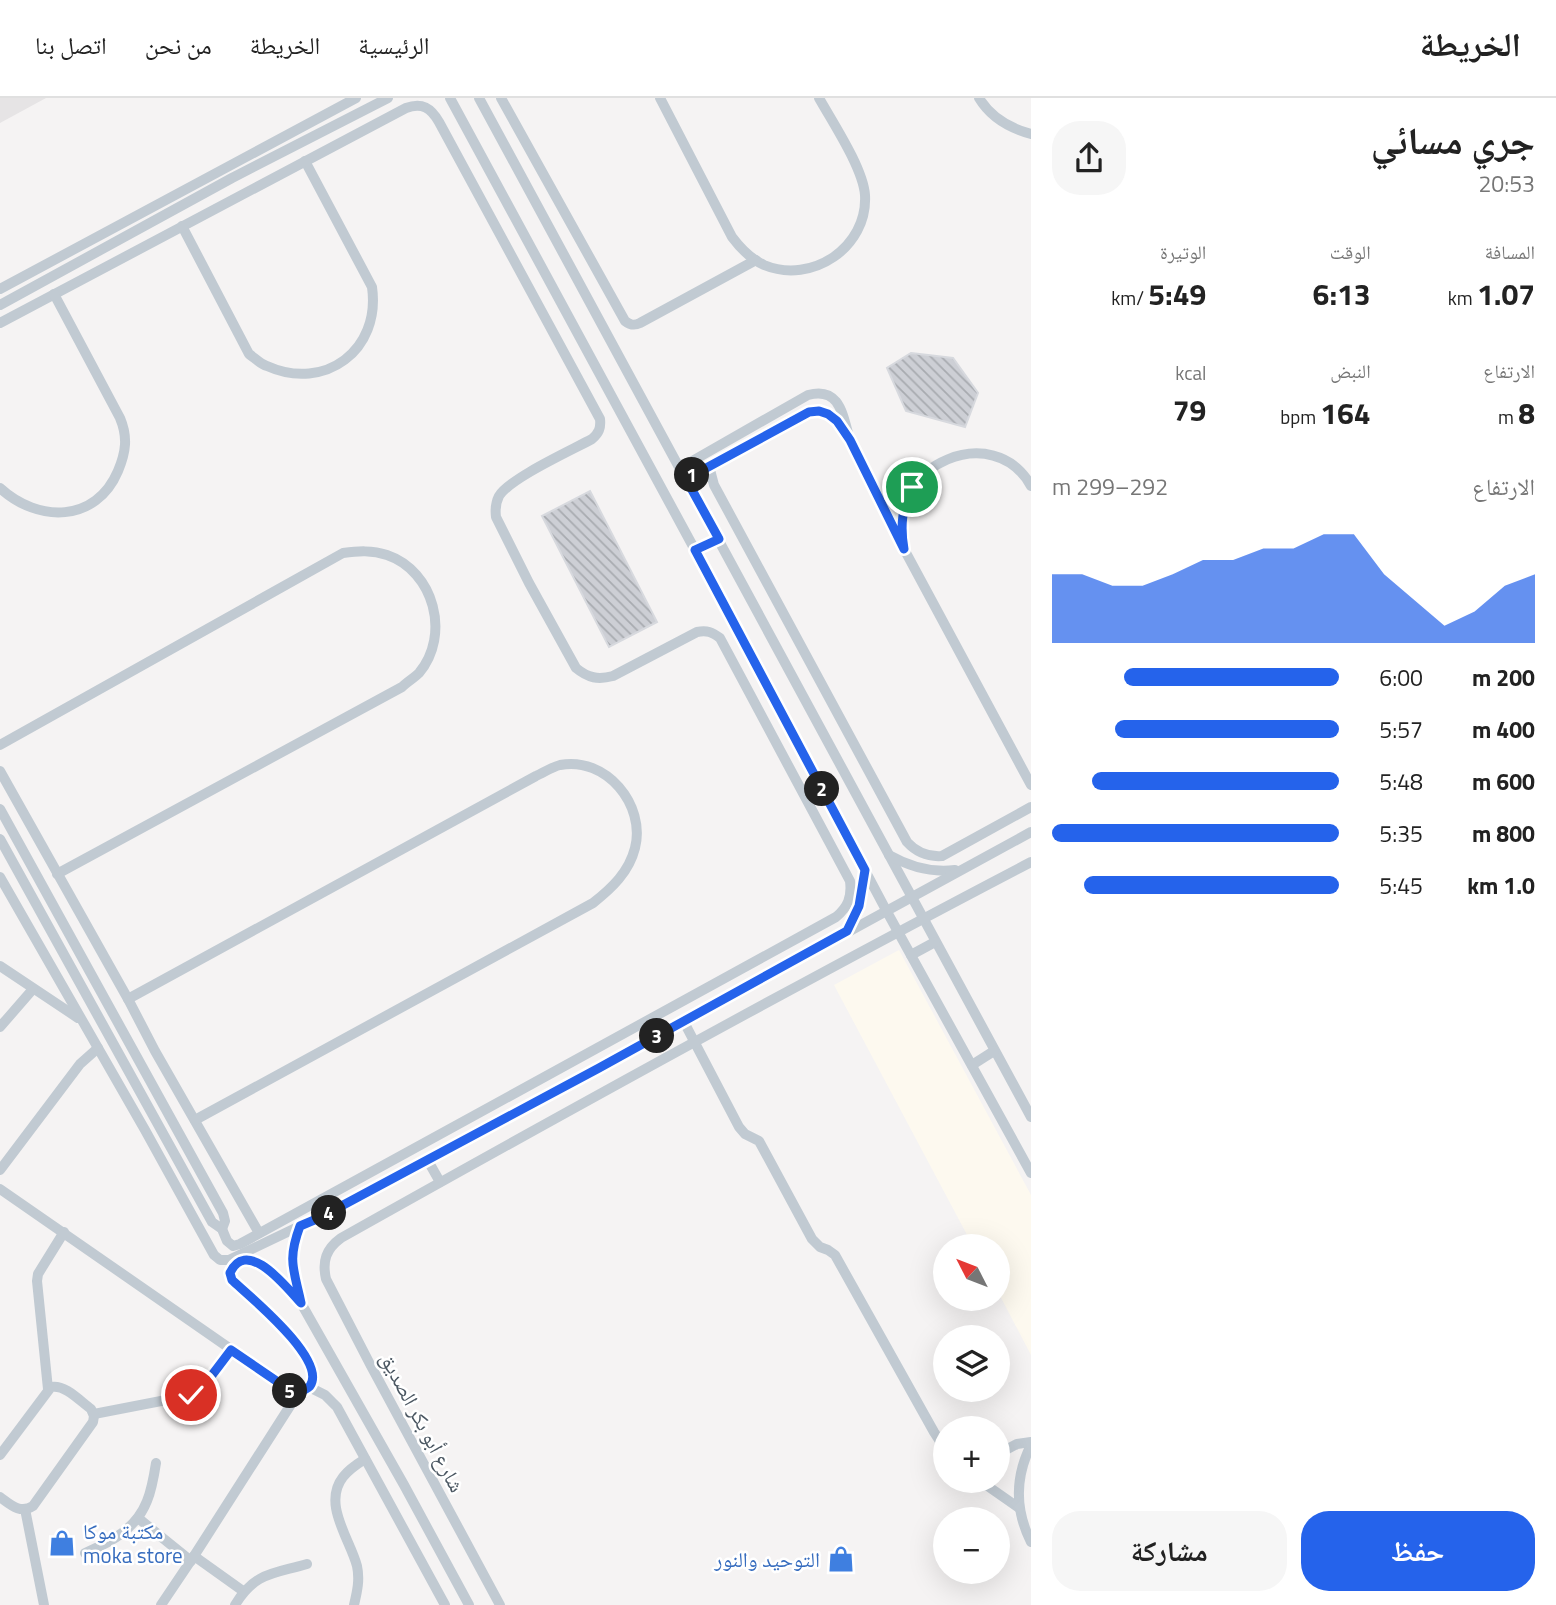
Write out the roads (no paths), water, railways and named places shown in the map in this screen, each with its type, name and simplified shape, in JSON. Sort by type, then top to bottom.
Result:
[{"type":"street","points":[[0,289],[356,98]]},
{"type":"street","points":[[0,305],[232,178],[388,98]]},
{"type":"street","points":[[450,98],[886,910],[1031,1173]]},
{"type":"street","points":[[479,98],[1031,1117]]},
{"type":"street","points":[[501,98],[628,324],[636,325],[756,260]]},
{"type":"street","points":[[660,98],[732,237],[741,249],[756,260],[777,269],[792,271],[820,265],[844,249],[853,238],[864,210],[865,195],[861,176],[819,98]]},
{"type":"street","points":[[979,98],[998,121],[1015,130],[1031,134]]},
{"type":"street","points":[[0,323],[406,108],[413,105],[429,108],[600,419],[601,427],[593,439],[509,485],[498,499],[496,517],[529,583],[576,668],[593,678],[613,676],[697,632],[712,632],[720,638],[850,881],[852,892],[844,910],[836,917],[233,1246],[222,1229],[212,1223],[0,839]]},
{"type":"street","points":[[309,122],[317,134]]},
{"type":"street","points":[[182,226],[249,354],[264,365],[282,372],[302,374],[336,366],[362,343],[373,309],[372,287],[305,161]]},
{"type":"street","points":[[232,178],[241,195]]},
{"type":"street","points":[[0,488],[11,497],[46,512],[71,511],[93,503],[103,495],[111,486],[122,462],[126,432],[54,294]]},
{"type":"street","points":[[680,468],[813,394],[826,395],[836,401],[843,413],[850,440]]},
{"type":"street","points":[[686,479],[809,412],[824,412],[833,417],[850,440],[904,549],[1031,785]]},
{"type":"street","points":[[601,427],[621,415]]},
{"type":"street","points":[[904,549],[901,517],[905,501],[912,487],[935,464],[965,454],[997,457],[1021,471],[1031,486]]},
{"type":"street","points":[[709,466],[714,485],[907,842],[926,855],[942,856],[1031,807]]},
{"type":"street","points":[[695,550],[719,539]]},
{"type":"street","points":[[0,745],[343,553],[365,551],[388,555],[408,566],[424,584],[434,605],[436,628],[431,651],[420,671],[402,687],[57,874]]},
{"type":"street","points":[[128,999],[524,782],[560,765],[579,765],[596,770],[612,780],[625,793],[637,827],[636,846],[630,863],[618,881],[601,897],[195,1120]]},
{"type":"street","points":[[0,771],[259,1233]]},
{"type":"street","points":[[0,809],[223,1213],[225,1221],[222,1229]]},
{"type":"street","points":[[0,877],[217,1259],[229,1260],[319,1218],[1031,832]]},
{"type":"street","points":[[889,855],[922,869],[959,870]]},
{"type":"street","points":[[427,1159],[440,1182],[1031,862]]},
{"type":"street","points":[[847,931],[859,906],[865,870]]},
{"type":"street","points":[[34,901],[47,894]]},
{"type":"street","points":[[911,955],[935,942]]},
{"type":"street","points":[[0,966],[82,1020]]},
{"type":"street","points":[[0,1027],[33,989]]},
{"type":"street","points":[[684,1021],[739,1127],[759,1141],[812,1239],[835,1255],[933,1430]]},
{"type":"street","points":[[0,1170],[80,1065],[98,1048]]},
{"type":"street","points":[[138,1060],[155,1051]]},
{"type":"street","points":[[972,1065],[994,1051]]},
{"type":"street","name":"شارع أبو بكر الصديق","points":[[440,1182],[341,1238],[326,1254],[324,1269],[326,1279],[371,1366],[500,1605]]},
{"type":"street","points":[[0,1189],[297,1395]]},
{"type":"street","points":[[300,1226],[292,1254],[301,1303],[469,1605]]},
{"type":"street","points":[[48,1389],[37,1281],[38,1274],[64,1232]]},
{"type":"street","points":[[161,1605],[297,1395],[309,1387],[311,1381],[312,1368],[307,1357],[286,1331],[232,1280],[231,1270],[244,1261],[254,1260],[301,1303]]},
{"type":"street","points":[[94,1414],[191,1395],[203,1387],[231,1350]]},
{"type":"street","points":[[0,1455],[48,1389],[53,1386],[62,1388],[94,1414],[93,1422],[33,1506],[15,1508],[0,1497]]},
{"type":"street","points":[[309,1387],[325,1395],[337,1407],[445,1605]]},
{"type":"street","points":[[1010,1448],[1031,1443],[1020,1474],[1018,1496],[1023,1526],[1030,1539]]},
{"type":"street","points":[[354,1605],[358,1586],[357,1567],[335,1503],[342,1478],[365,1459]]},
{"type":"street","points":[[85,1553],[123,1534],[138,1518],[147,1502],[156,1464]]},
{"type":"street","points":[[998,1493],[1019,1508]]},
{"type":"street","points":[[24,1509],[44,1605]]},
{"type":"street","points":[[138,1518],[243,1591]]},
{"type":"street","points":[[234,1605],[243,1591],[256,1580],[271,1572],[307,1564]]},
{"type":"place","name":"مكتبة موكا moka store","points":[[62,1543]]},
{"type":"place","name":"التوحيد والنور","points":[[841,1559]]}]
